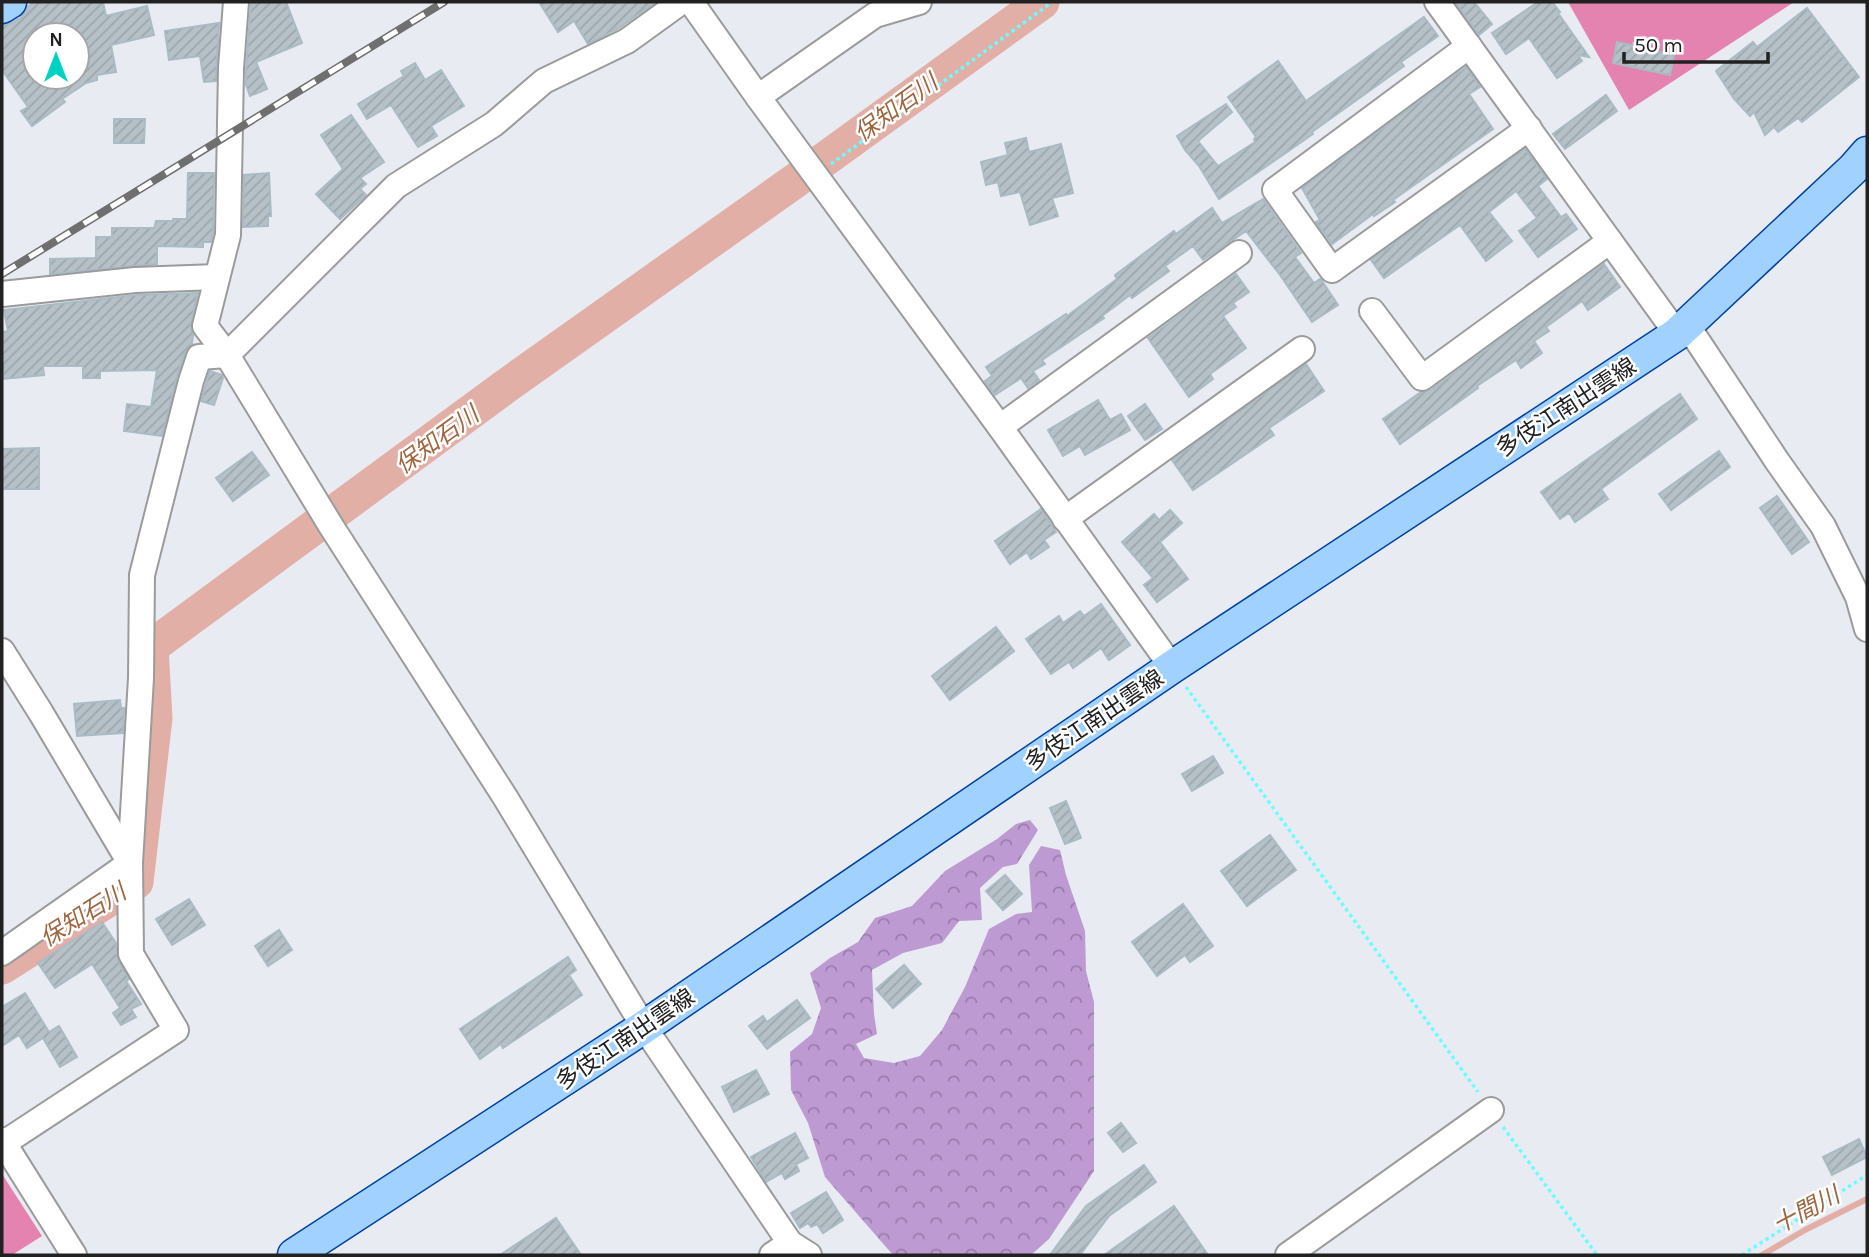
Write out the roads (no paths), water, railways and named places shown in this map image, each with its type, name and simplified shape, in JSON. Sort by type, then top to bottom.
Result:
[{"type":"main road","points":[[2,7],[10,2]]},
{"type":"main road","name":"多伎江南出雲線","points":[[294,1255],[644,1027],[1172,667],[1682,329],[1867,153]]},
{"type":"street","points":[[236,2],[231,68],[228,235],[205,326],[228,355],[331,526],[505,797],[644,1027],[795,1252]]},
{"type":"street","points":[[74,1255],[3,1141],[176,1030],[131,954],[130,863],[141,678],[142,575],[199,357],[228,355],[396,186],[494,124],[544,81],[627,41],[681,2]]},
{"type":"street","points":[[691,2],[1172,667]]},
{"type":"street","points":[[758,97],[875,15],[919,2]]},
{"type":"street","points":[[1437,2],[1610,241],[1682,329],[1823,526],[1858,597],[1867,629]]},
{"type":"street","points":[[1469,46],[1275,190],[1332,270],[1529,128]]},
{"type":"street","points":[[1372,311],[1422,378],[1610,241]]},
{"type":"street","points":[[1000,427],[1239,253]]},
{"type":"street","points":[[2,294],[135,280],[217,277]]},
{"type":"street","points":[[1065,519],[1302,349]]},
{"type":"street","points":[[2,651],[130,863]]},
{"type":"street","points":[[2,953],[130,863]]},
{"type":"street","points":[[1288,1255],[1491,1110]]},
{"type":"waterway","name":"保知石川","points":[[2,967],[136,882],[155,718],[151,647],[506,386],[1042,2]]},
{"type":"waterway","name":"十間川","points":[[1762,1255],[1867,1199]]},
{"type":"railway","points":[[2,274],[444,2]]}]
